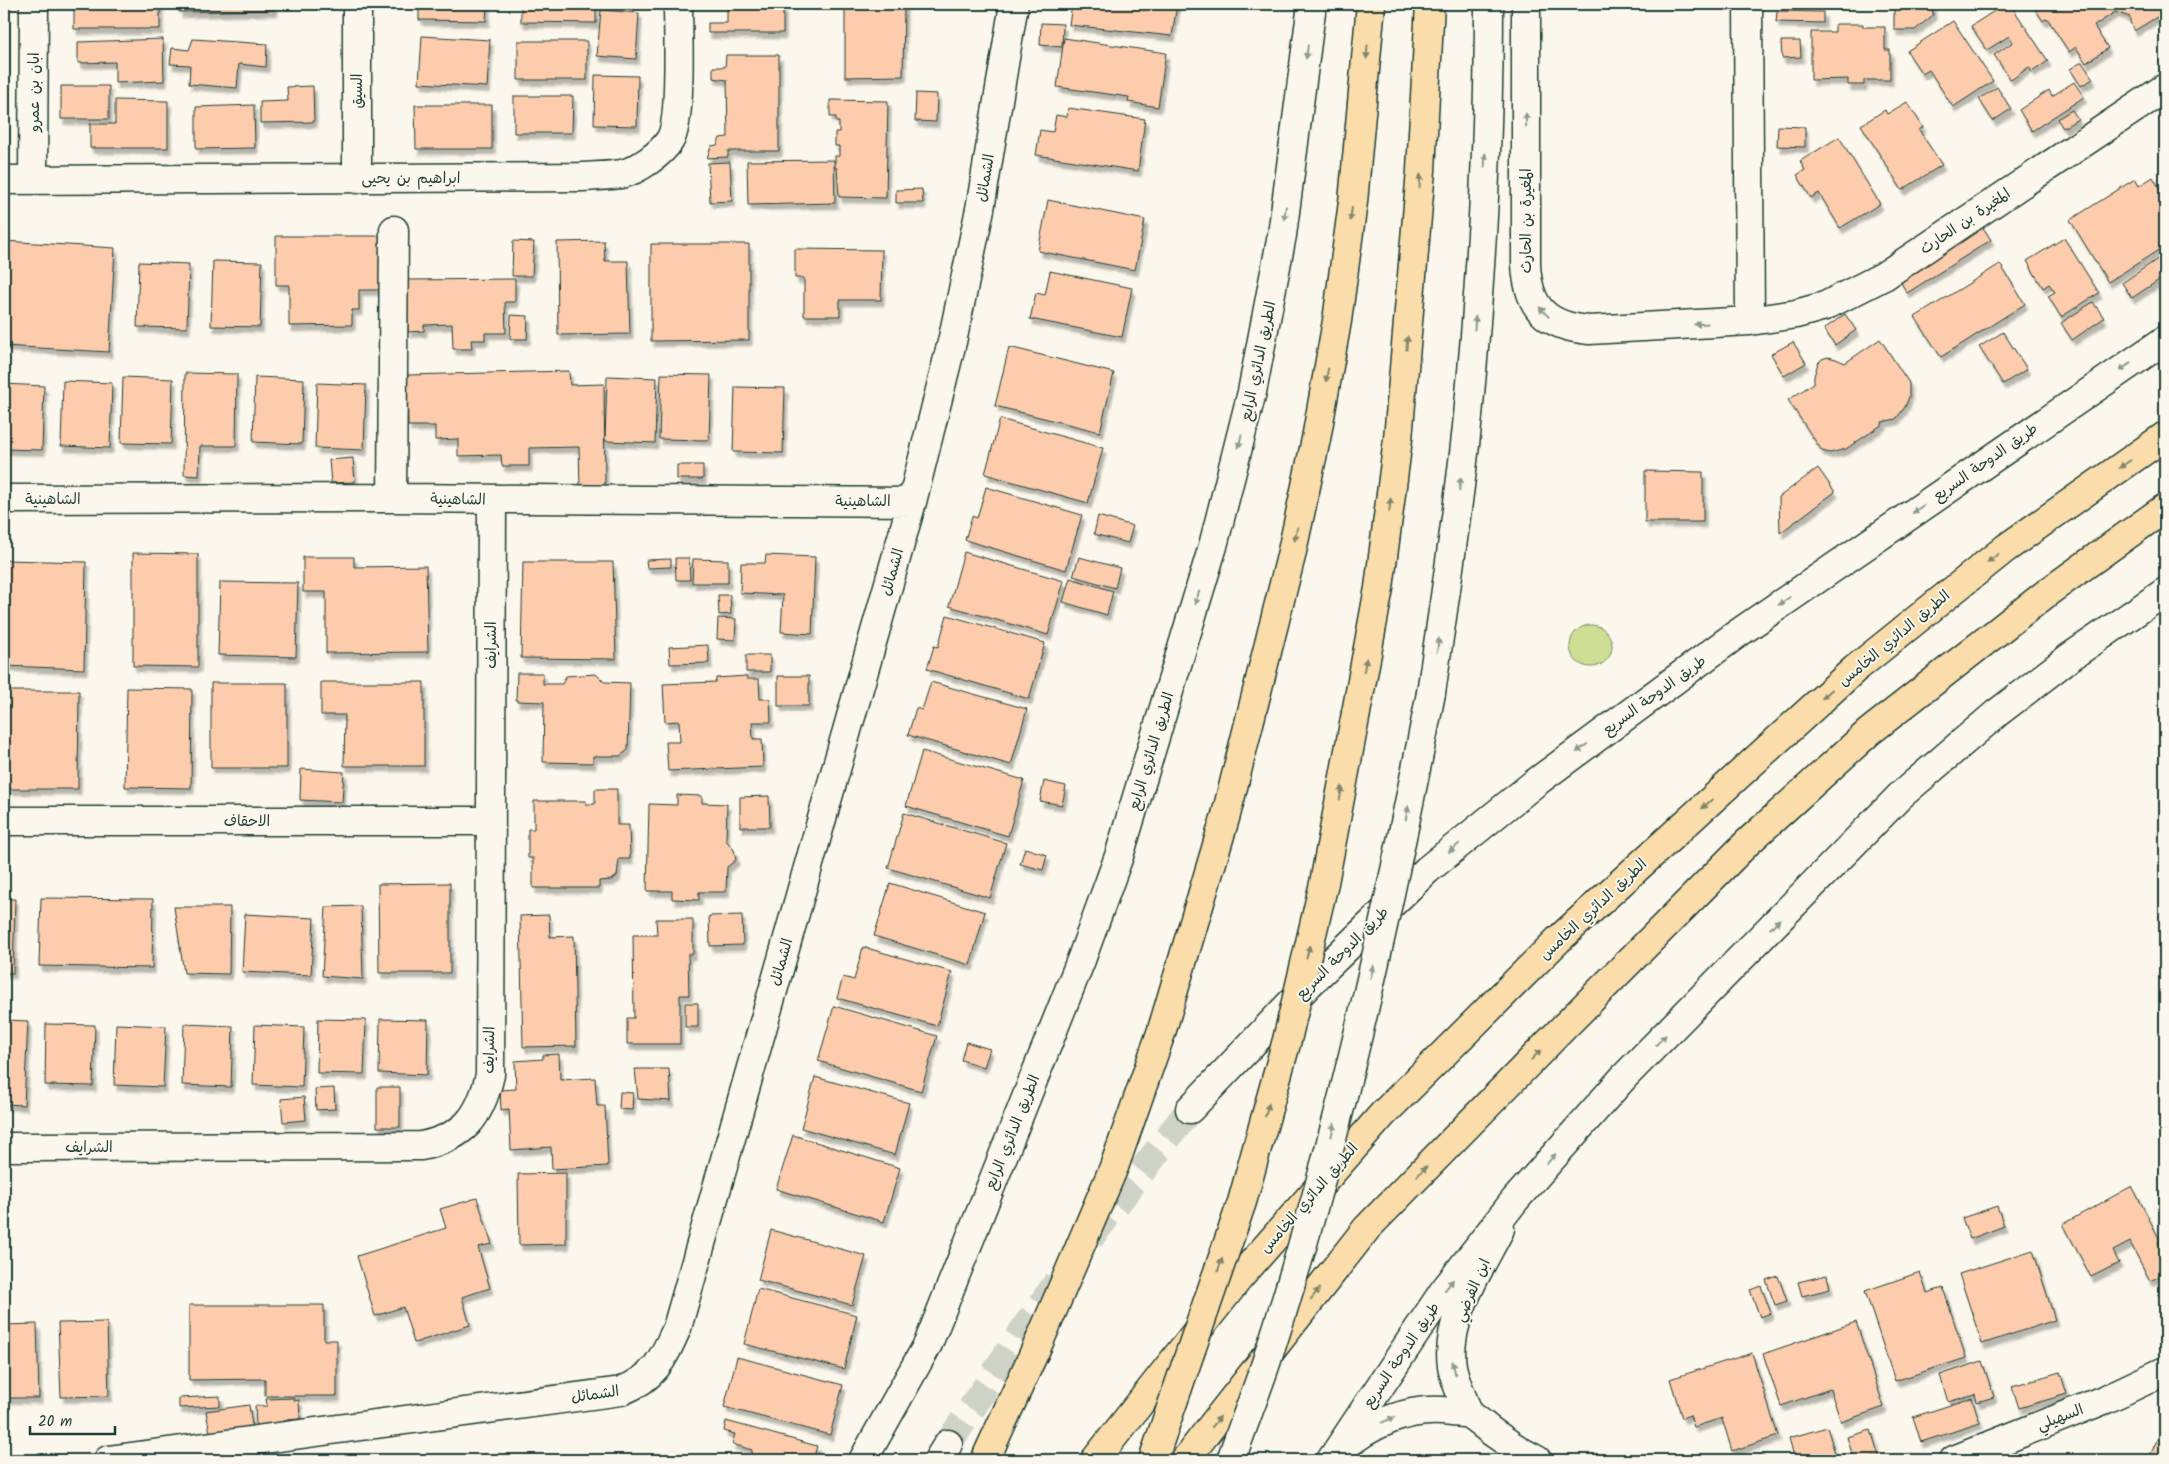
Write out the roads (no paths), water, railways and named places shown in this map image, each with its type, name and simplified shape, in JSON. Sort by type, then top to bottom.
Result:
[{"type":"main road","points":[[984,1460],[1040,1340],[1114,1167],[1161,1033],[1226,815],[1291,556],[1316,439],[1336,321],[1353,202],[1371,4]]},
{"type":"main road","points":[[1153,1460],[1242,1202],[1287,1040],[1324,883],[1379,588],[1398,439],[1421,170],[1430,4]]},
{"type":"main road","name":"الطريق الدائري الخامس","points":[[1095,1460],[1240,1278],[1383,1114],[1558,940],[1855,669],[2006,548],[2165,436]]},
{"type":"main road","points":[[1185,1460],[1367,1228],[1564,1026],[1748,842],[1869,732],[2048,592],[2165,508]]},
{"type":"street","name":"ابان بن عمرو","points":[[33,180],[34,4]]},
{"type":"street","name":"السيق","points":[[357,4],[357,179]]},
{"type":"street","name":"ابراهيم بن يحيى","points":[[4,180],[582,178],[622,174],[652,159],[671,139],[676,118],[678,4]]},
{"type":"street","name":"الشمائل","points":[[108,1460],[621,1391],[636,1385],[651,1374],[665,1356],[677,1328],[912,502],[952,342],[980,209],[1014,4]]},
{"type":"street","name":"الطريق الدائري الرابع","points":[[863,1460],[928,1344],[1080,960],[1119,856],[1213,546],[1252,392],[1282,236],[1312,4]]},
{"type":"street","points":[[1231,1460],[1266,1363],[1320,1179],[1367,997],[1402,839],[1431,694],[1468,417],[1480,261],[1489,4]]},
{"type":"street","name":"المغيرة بن الحارث","points":[[1526,4],[1527,284],[1535,304],[1550,319],[1568,328],[1589,330],[1750,321],[1796,314],[1825,306],[1884,276],[2165,88]]},
{"type":"street","points":[[1748,4],[1750,321]]},
{"type":"street","points":[[392,498],[394,230]]},
{"type":"street","name":"طريق الدوحة السريع","points":[[1190,1109],[1309,984],[1427,870],[1535,783],[1737,634],[2165,340]]},
{"type":"street","name":"الشاهينية","points":[[4,499],[392,498],[912,502]]},
{"type":"street","name":"الشرايف","points":[[4,1147],[421,1146],[442,1141],[461,1131],[476,1115],[485,1096],[490,1075],[492,500]]},
{"type":"street","name":"طريق الدوحة السريع","points":[[1332,1458],[1444,1292],[1515,1200],[1624,1077],[1901,795],[1963,741],[2062,663],[2165,592]]},
{"type":"street","name":"الاحقاف","points":[[4,821],[490,820]]},
{"type":"street","name":"ابن الفرضي","points":[[1469,1414],[1452,1368],[1450,1345],[1460,1310],[1515,1200]]},
{"type":"street","name":"السهيلي","points":[[1954,1460],[2106,1399],[2165,1371]]},
{"type":"street","points":[[1332,1458],[1352,1440],[1373,1426],[1396,1417],[1420,1412],[1444,1411],[1469,1414],[1499,1437],[1537,1460]]},
{"type":"tunnel","points":[[1090,1238],[1190,1109]]},
{"type":"tunnel","points":[[948,1444],[1024,1329],[1060,1279]]}]
